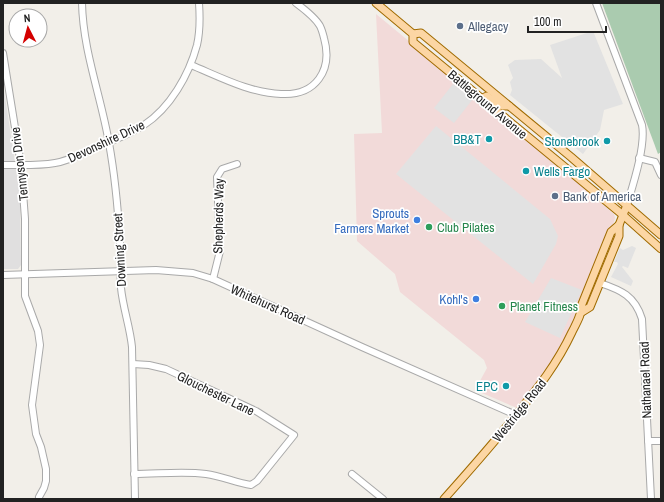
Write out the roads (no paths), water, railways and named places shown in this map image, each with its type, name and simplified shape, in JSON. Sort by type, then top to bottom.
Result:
[{"type":"main road","name":"Battleground Avenue","points":[[376,3],[413,34],[421,33],[661,235]]},
{"type":"main road","name":"Battleground Avenue","points":[[413,34],[413,42],[623,215],[661,249]]},
{"type":"main road","points":[[481,99],[487,96],[501,106],[509,106]]},
{"type":"main road","name":"Westridge Road","points":[[582,312],[590,307],[600,284],[619,236],[619,225],[627,205]]},
{"type":"main road","name":"Westridge Road","points":[[444,499],[541,385],[553,368],[567,344],[582,312],[582,304],[611,232],[619,225]]},
{"type":"street","name":"Downing Street","points":[[82,3],[83,26],[87,49],[109,142],[115,176],[122,298],[131,336],[133,364],[135,499]]},
{"type":"street","name":"Devonshire Drive","points":[[3,165],[54,163],[65,161],[109,142],[144,124],[156,115],[176,90],[191,65],[197,44],[200,24],[200,3]]},
{"type":"street","points":[[191,65],[248,88],[271,94],[296,93],[310,87],[322,76],[327,61],[326,46],[320,26],[308,12],[296,3]]},
{"type":"street","name":"Westridge Road","points":[[596,3],[642,125],[643,136],[639,158],[627,205]]},
{"type":"street","name":"Tennyson Drive","points":[[3,53],[21,165],[25,218],[25,296],[38,331],[40,345],[32,405],[36,434],[46,469],[46,481],[39,497]]},
{"type":"street","points":[[639,158],[655,162],[661,175]]},
{"type":"street","name":"Shepherds Way","points":[[213,279],[220,251],[217,177],[222,168],[237,164]]},
{"type":"street","name":"Whitehurst Road","points":[[3,275],[156,270],[192,273],[213,279],[516,415]]},
{"type":"street","name":"Nathanael Road","points":[[600,284],[609,286],[629,296],[640,312],[643,326],[651,499]]},
{"type":"street","name":"Glouchester Lane","points":[[133,364],[149,365],[166,369],[256,412],[294,435],[257,481],[251,486],[206,474],[134,474]]},
{"type":"street","points":[[648,441],[661,441]]},
{"type":"street","points":[[352,474],[383,499]]},
{"type":"place","name":"Allegacy","points":[[460,26]]},
{"type":"place","name":"BB&T","points":[[489,139]]},
{"type":"place","name":"Stonebrook","points":[[607,141]]},
{"type":"place","name":"Wells Fargo","points":[[526,171]]},
{"type":"place","name":"Bank of America","points":[[555,196]]},
{"type":"place","name":"Sprouts Farmers Market","points":[[417,220]]},
{"type":"place","name":"Club Pilates","points":[[429,227]]},
{"type":"place","name":"Kohl's","points":[[476,299]]},
{"type":"place","name":"Planet Fitness","points":[[502,306]]},
{"type":"place","name":"EPC","points":[[506,386]]}]
